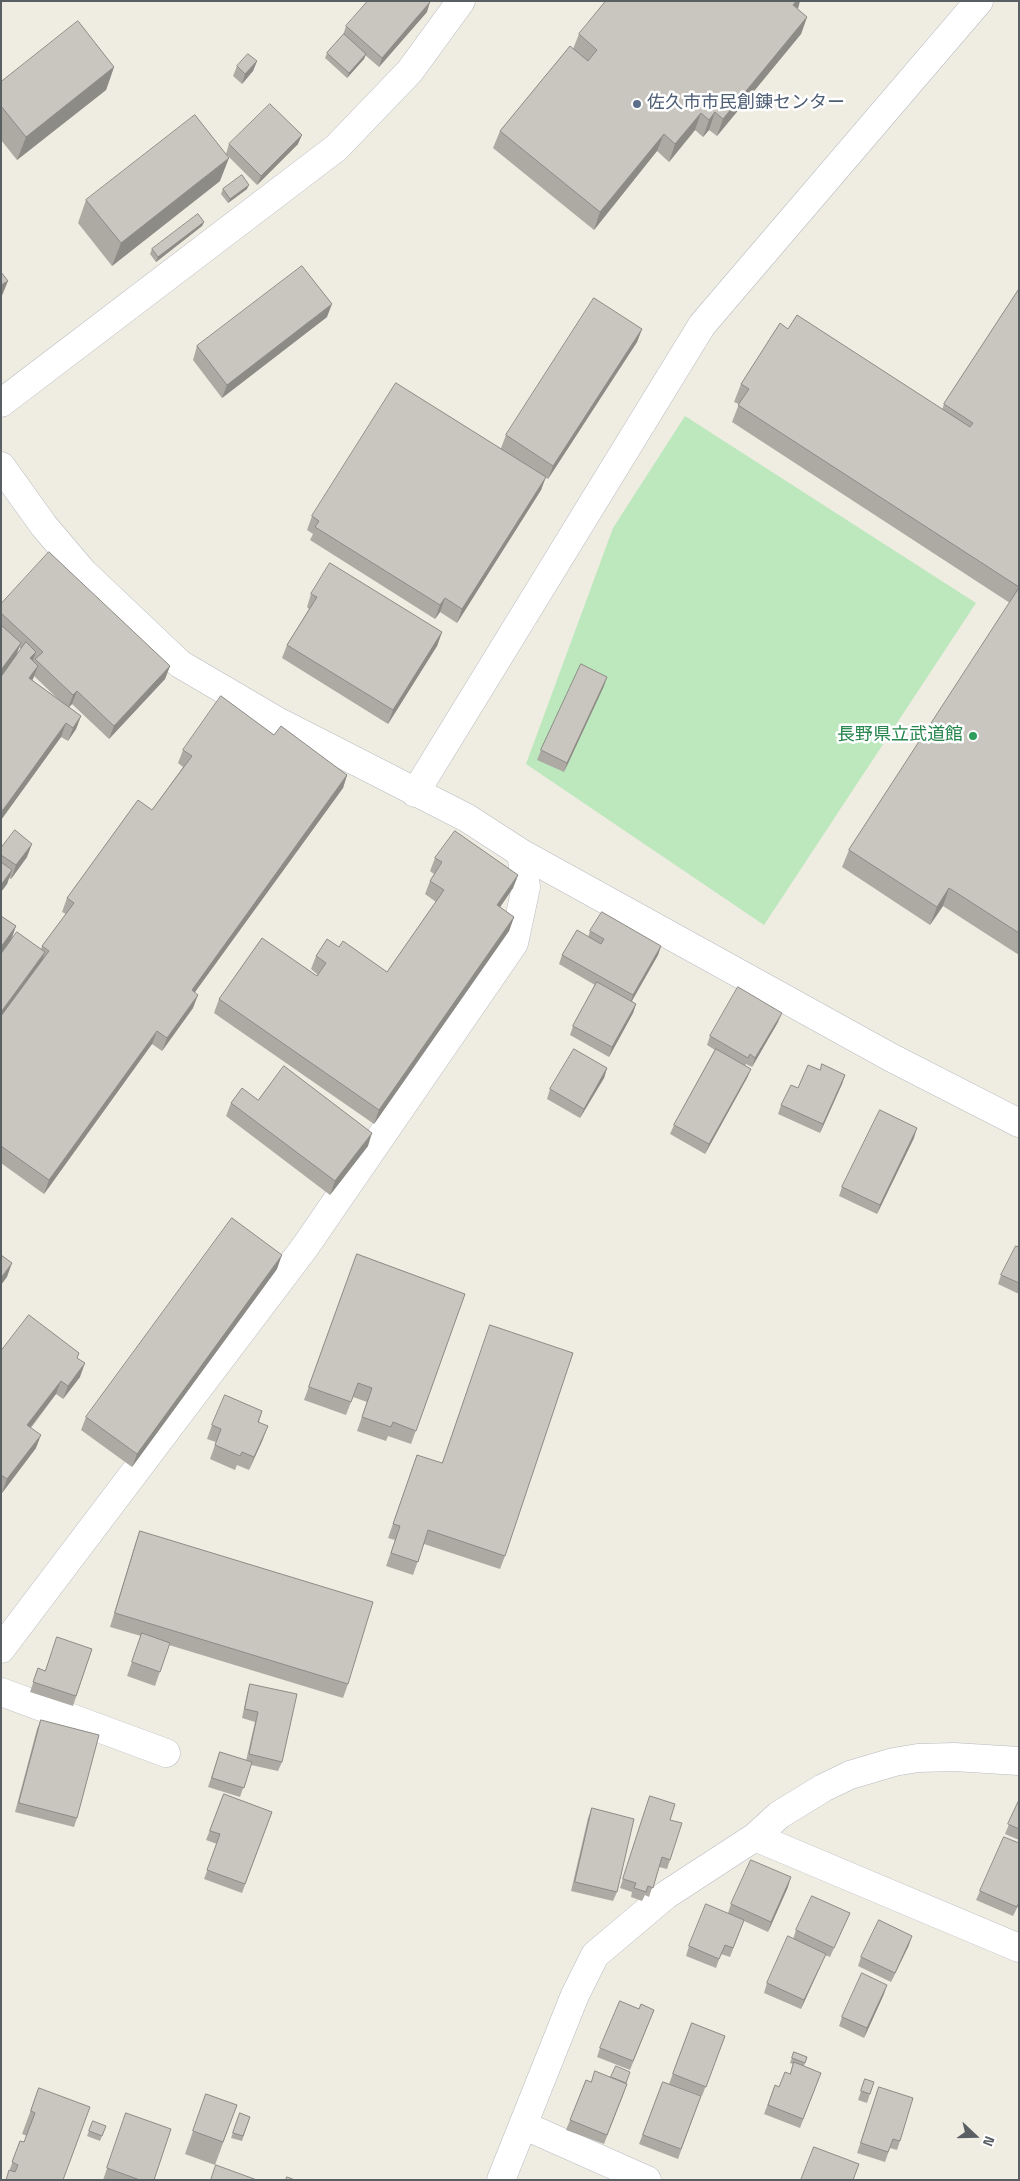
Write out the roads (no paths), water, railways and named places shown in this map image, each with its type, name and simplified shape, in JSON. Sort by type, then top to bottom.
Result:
[{"type":"street","points":[[1,403],[336,148],[410,71],[461,1]]},
{"type":"street","points":[[415,793],[702,325],[979,1]]},
{"type":"street","points":[[1,466],[44,526],[83,572],[180,664],[271,717],[415,793],[467,818],[521,854],[892,1058],[1019,1123]]},
{"type":"street","points":[[1,1649],[305,1248],[514,943],[526,887],[521,854]]},
{"type":"street","points":[[1,1692],[166,1753]]},
{"type":"street","points":[[501,2180],[575,1995],[595,1955],[666,1895],[755,1837],[779,1815],[815,1792],[850,1775],[869,1769],[927,1758],[954,1756],[1019,1761]]},
{"type":"street","points":[[755,1837],[1019,1948]]},
{"type":"street","points":[[523,2125],[647,2180]]},
{"type":"place","name":"佐久市市民創錬センター","points":[[637,104]]},
{"type":"place","name":"長野県立武道館","points":[[973,736]]}]
